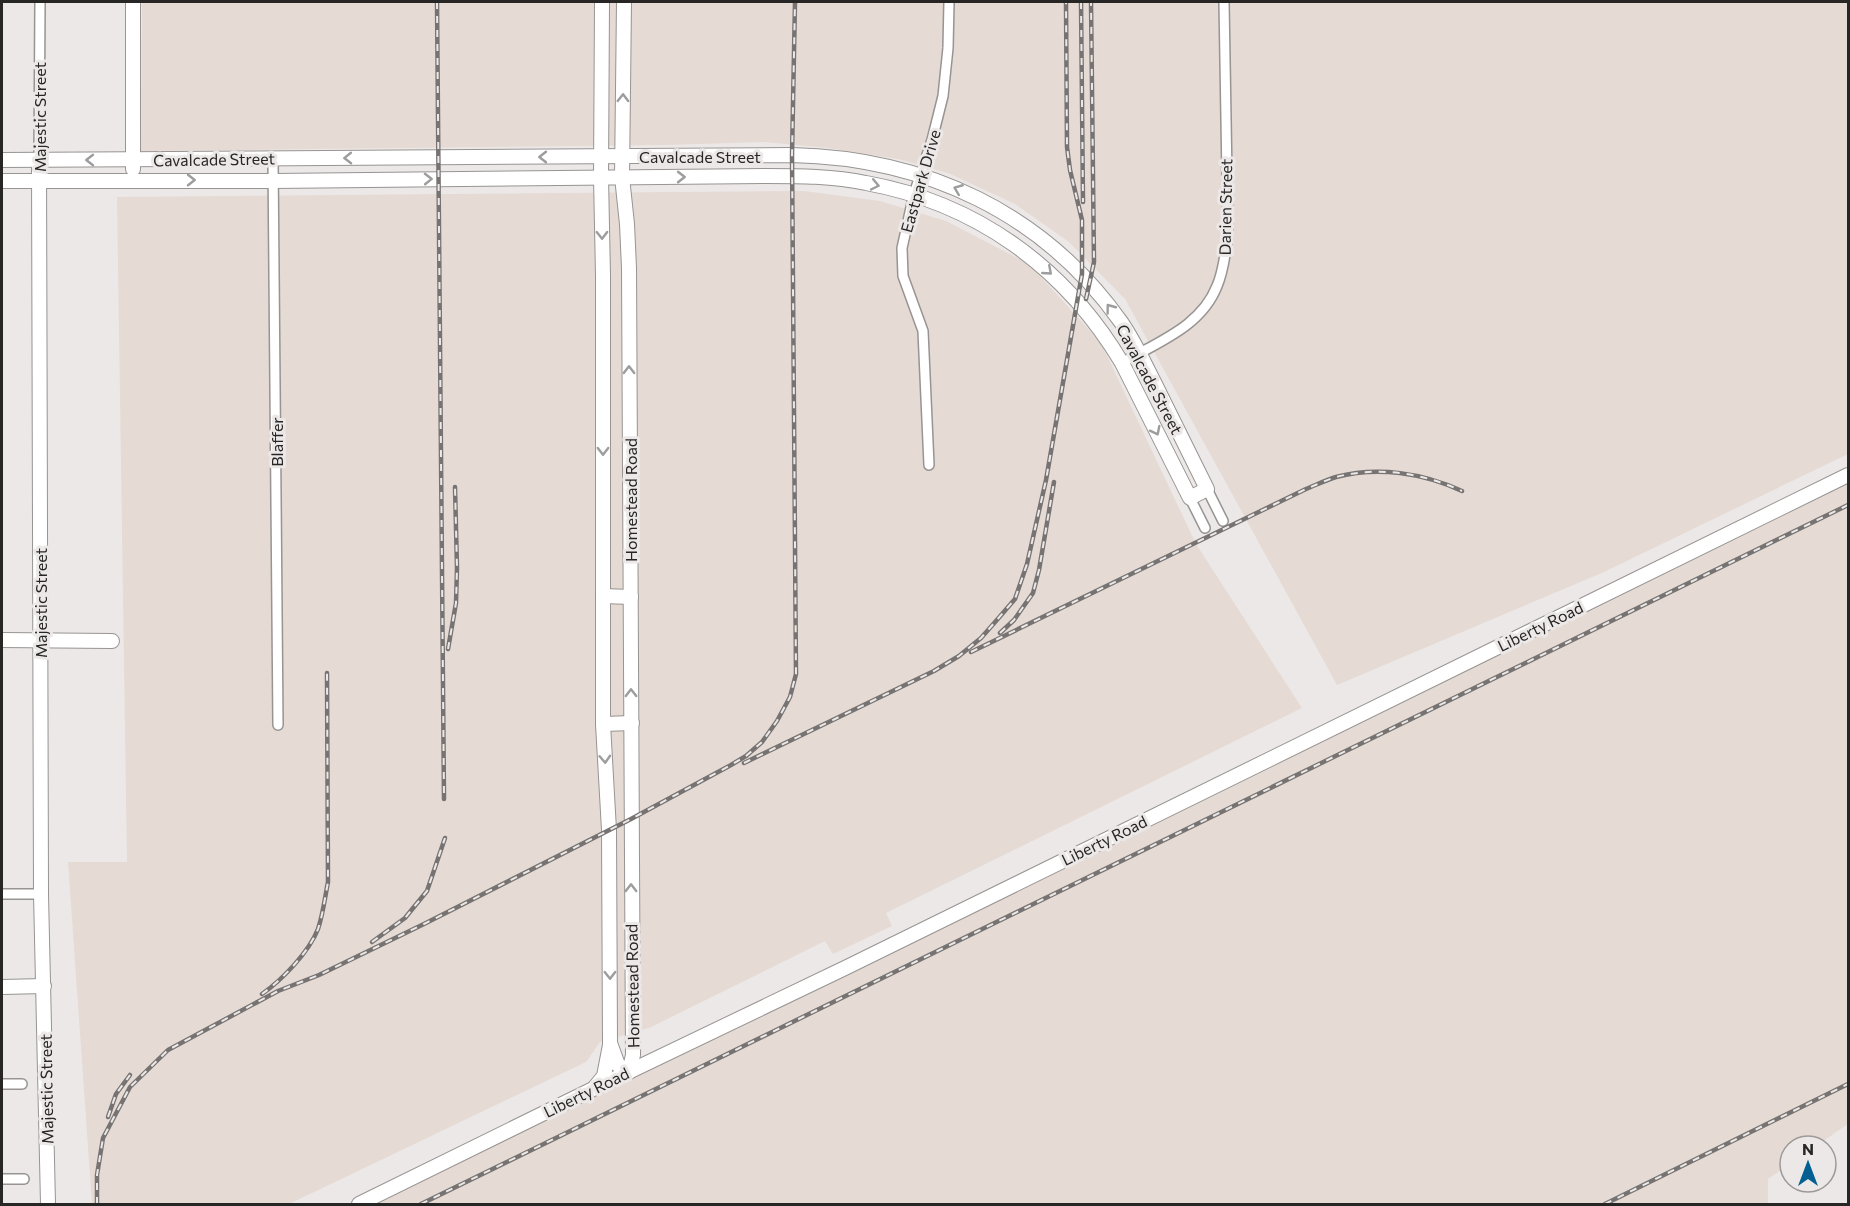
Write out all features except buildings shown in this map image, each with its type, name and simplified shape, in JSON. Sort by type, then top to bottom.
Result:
[{"type":"main road","points":[[133,2],[133,180]]},
{"type":"main road","points":[[602,5],[624,4]]},
{"type":"main road","name":"Homestead Road","points":[[602,5],[603,724],[609,830],[610,1042],[618,1065],[629,1072],[633,1058],[632,723],[629,330],[627,224],[622,177],[624,4]]},
{"type":"main road","name":"Cavalcade Street","points":[[2,160],[765,155],[840,158],[881,164],[920,175],[969,194],[1009,216],[1048,243],[1083,274],[1123,324],[1207,489]]},
{"type":"main road","points":[[765,155],[766,176]]},
{"type":"main road","name":"Majestic Street","points":[[39,160],[41,894],[48,1204]]},
{"type":"main road","name":"Cavalcade Street","points":[[2,182],[766,176],[834,178],[914,194],[942,205],[997,233],[1021,249],[1059,281],[1097,326],[1122,363],[1190,498]]},
{"type":"main road","points":[[997,233],[1009,216]]},
{"type":"main road","points":[[603,330],[629,330]]},
{"type":"main road","points":[[603,426],[630,425]]},
{"type":"main road","name":"Liberty Road","points":[[359,1204],[856,963],[1848,475]]},
{"type":"main road","points":[[1190,498],[1207,489]]},
{"type":"main road","points":[[603,596],[631,597]]},
{"type":"main road","points":[[2,640],[112,641]]},
{"type":"main road","points":[[603,724],[632,723]]},
{"type":"main road","points":[[609,940],[632,939]]},
{"type":"main road","points":[[2,987],[44,986]]},
{"type":"main road","points":[[632,1036],[640,1047],[651,1052],[665,1052],[679,1048]]},
{"type":"main road","points":[[593,1089],[604,1076],[610,1042]]},
{"type":"street","name":"Majestic Street","points":[[39,160],[40,2]]},
{"type":"street","name":"Eastpark Drive","points":[[929,465],[923,331],[903,276],[902,249],[914,194],[932,140],[943,96],[948,48],[949,2]]},
{"type":"street","name":"Darien Street","points":[[1122,363],[1170,337],[1198,317],[1218,286],[1224,266],[1228,236],[1224,2]]},
{"type":"street","name":"Blaffer","points":[[273,159],[278,725]]},
{"type":"street","name":"Cavalcade Street","points":[[1207,489],[1223,521]]},
{"type":"street","name":"Cavalcade Street","points":[[1190,498],[1205,528]]},
{"type":"street","points":[[2,894],[41,894]]},
{"type":"street","points":[[2,1084],[22,1084]]},
{"type":"street","points":[[2,1179],[24,1179]]},
{"type":"shaded area","points":[[142,2],[1848,2],[1848,454],[1604,572],[1337,685],[1125,299],[1069,242],[1015,204],[948,173],[898,159],[828,148],[765,142],[141,151]]},
{"type":"shaded area","points":[[804,191],[880,201],[946,221],[1029,264],[1101,343],[1196,544],[1302,708],[886,913],[892,926],[833,954],[825,941],[649,1028],[600,1042],[586,1062],[289,1204],[92,1204],[68,862],[127,862],[117,197]]},
{"type":"shaded area","points":[[1848,478],[1848,1124],[1833,1134],[1778,1134],[1778,1172],[1768,1179],[1768,1204],[374,1204]]},
{"type":"railway","points":[[437,2],[444,799]]},
{"type":"railway","points":[[97,1204],[97,1175],[103,1138],[130,1087],[168,1050],[278,991],[319,975],[424,924],[631,819],[731,765],[762,742],[777,721],[790,697],[796,674],[792,155],[795,2]]},
{"type":"railway","points":[[744,763],[934,671],[959,656],[981,638],[1015,599],[1027,564],[1046,480],[1082,274],[1082,220],[1067,147],[1066,2]]},
{"type":"railway","points":[[1081,2],[1083,202]]},
{"type":"railway","points":[[1086,299],[1094,262],[1091,2]]},
{"type":"railway","points":[[971,652],[1332,478],[1368,472],[1400,473],[1432,480],[1462,491]]},
{"type":"railway","points":[[1000,633],[1014,620],[1033,593],[1054,482]]},
{"type":"railway","points":[[448,649],[456,603],[455,487]]},
{"type":"railway","points":[[421,1204],[1848,505]]},
{"type":"railway","points":[[262,994],[302,956],[314,938],[323,911],[328,882],[327,673]]},
{"type":"railway","points":[[372,942],[405,918],[427,891],[445,838]]},
{"type":"railway","points":[[108,1117],[116,1094],[130,1075]]},
{"type":"railway","points":[[1605,1204],[1848,1084]]}]
